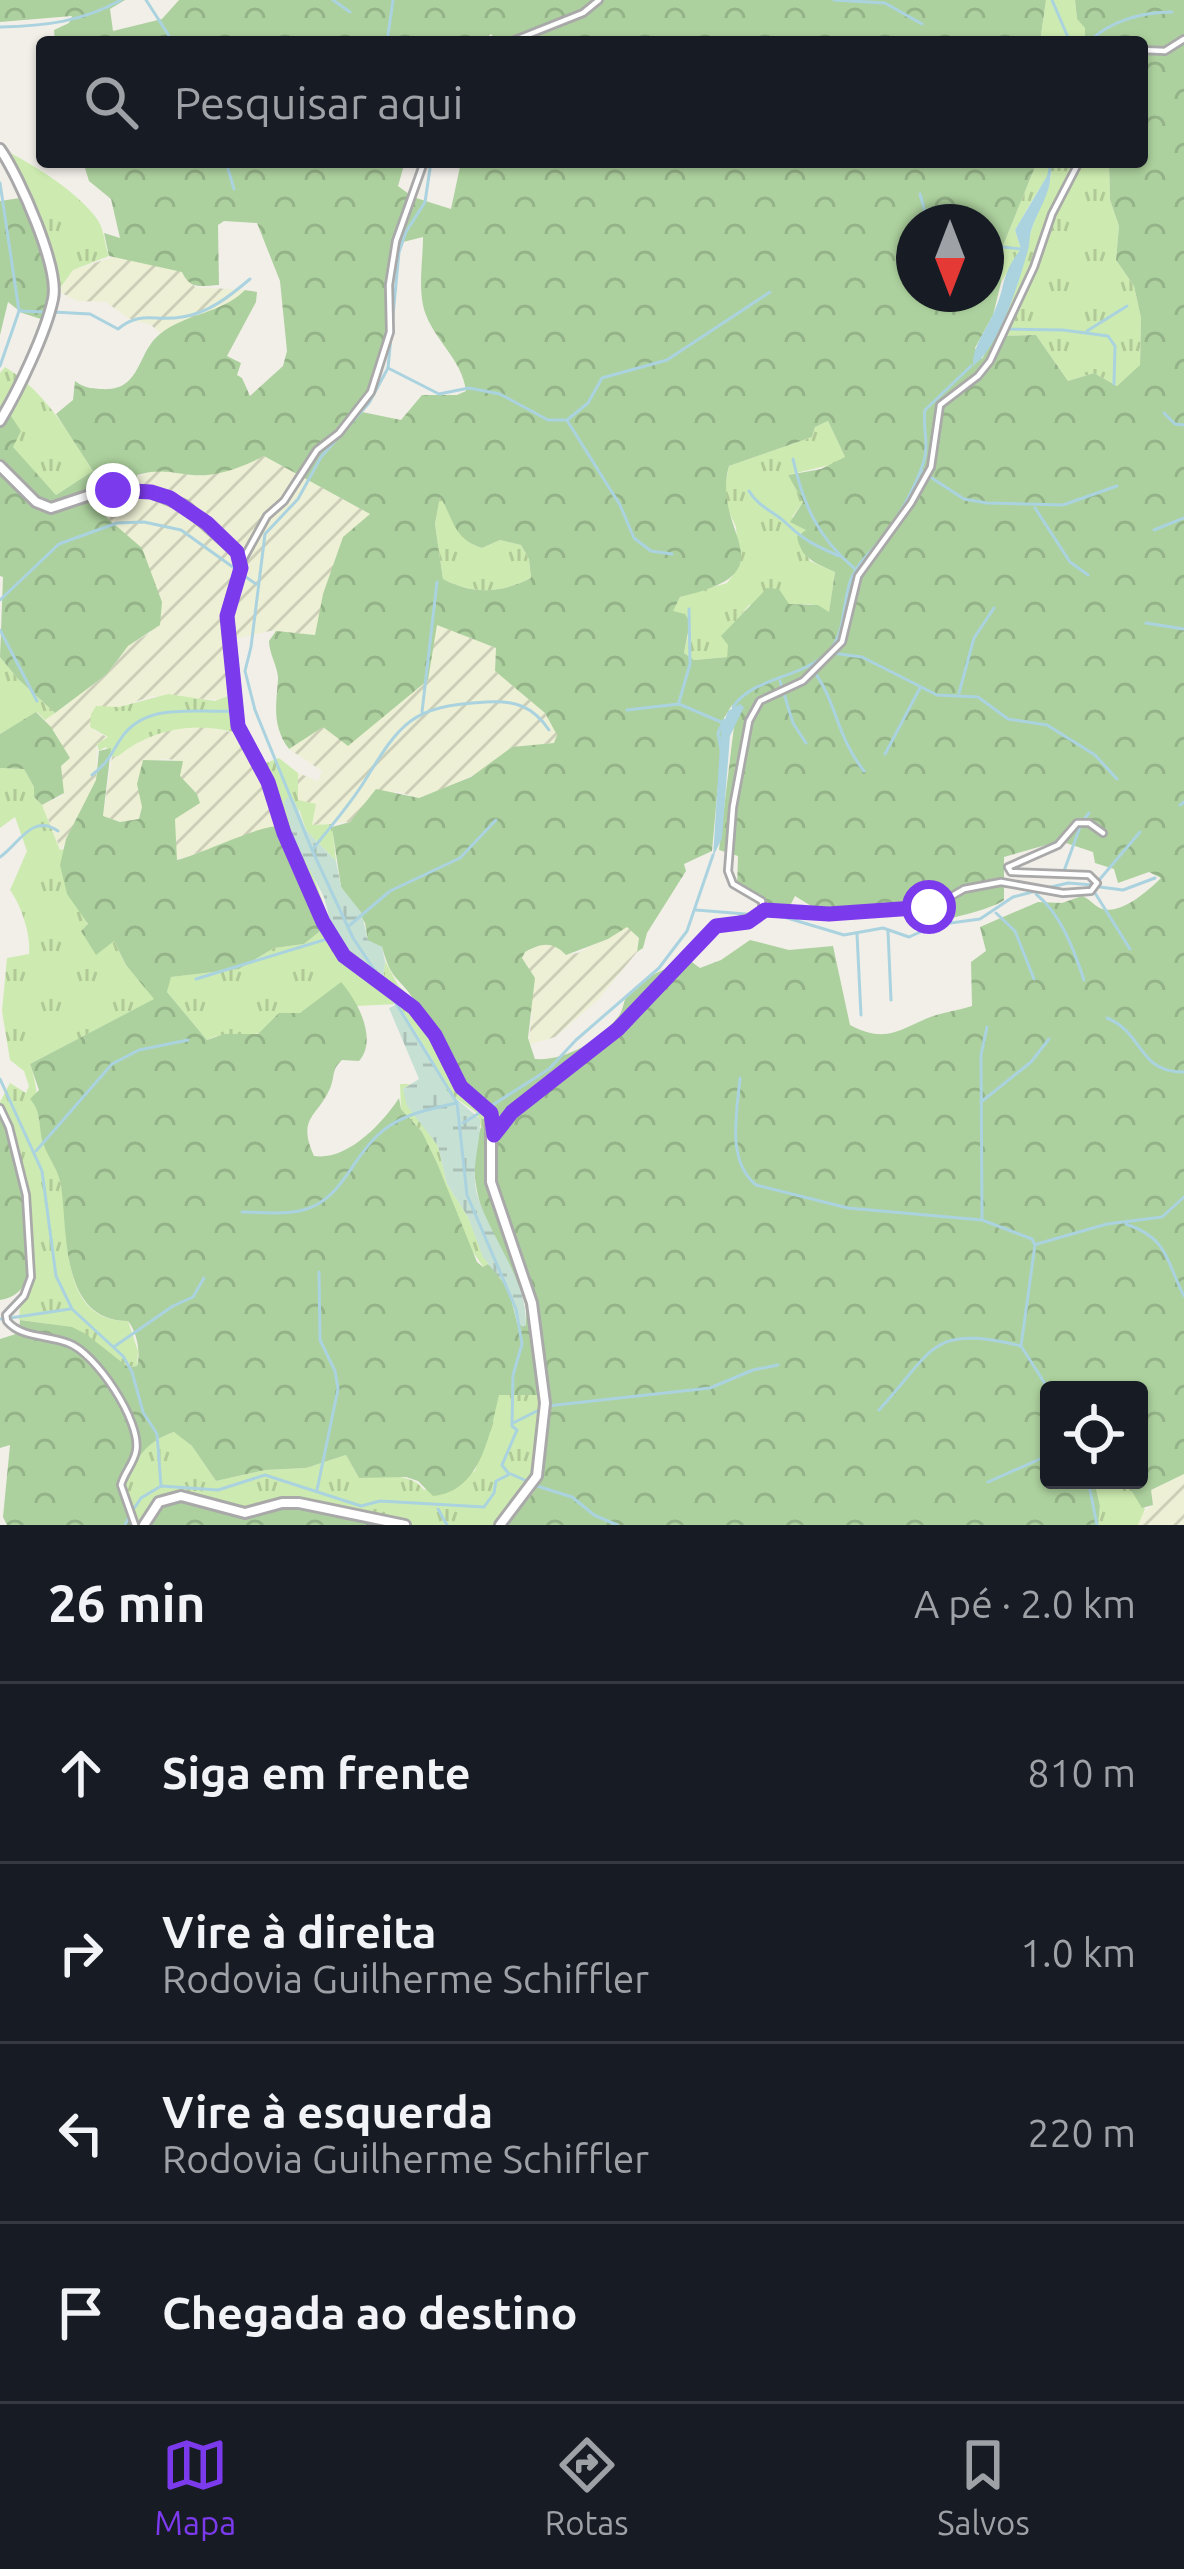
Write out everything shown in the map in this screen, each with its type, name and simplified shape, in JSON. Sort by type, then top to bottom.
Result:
[{"type":"street","points":[[525,36],[583,13],[598,0]]},
{"type":"street","points":[[1148,50],[1165,51],[1184,39]]},
{"type":"street","points":[[0,149],[27,197],[54,295],[16,394],[0,421]]},
{"type":"street","points":[[422,168],[396,242],[389,285],[390,332],[371,392],[339,433],[316,450],[284,501],[267,516],[241,563],[227,616],[237,717],[332,940],[367,975],[414,1008],[435,1035],[461,1087],[491,1113],[491,1182],[532,1303],[545,1403],[536,1480],[500,1525]]},
{"type":"street","points":[[765,910],[762,901],[733,884],[728,872],[733,807],[749,721],[760,701],[803,681],[842,642],[858,575],[931,467],[940,405],[990,361],[1076,168]]},
{"type":"street","points":[[0,466],[36,502],[51,508],[113,490],[170,498],[207,523],[234,548],[241,563]]},
{"type":"street","points":[[494,1135],[512,1112],[618,1029],[712,928],[753,920],[765,910],[829,914],[912,910],[940,903],[964,889],[1001,882],[1063,893],[1091,891],[1097,885],[1093,877],[1027,876],[1010,872],[1008,867],[1058,845],[1077,823],[1089,823],[1103,833]]},
{"type":"street","points":[[0,1108],[26,1195],[31,1276],[6,1319],[17,1332],[50,1337],[82,1350],[112,1385],[136,1442],[136,1454],[122,1485],[134,1525]]},
{"type":"street","points":[[144,1525],[159,1502],[181,1496],[238,1513],[299,1503],[405,1525]]},
{"type":"green space","points":[[0,0],[125,0],[110,9],[113,31],[162,19],[179,0],[1046,0],[1041,36],[54,36],[54,30],[69,23],[72,16],[0,22]]},
{"type":"green space","points":[[1046,0],[1075,0],[1085,36],[1041,36]]},
{"type":"green space","points":[[1075,0],[1184,0],[1184,1474],[1151,1490],[1153,1505],[1142,1508],[1130,1489],[1148,1489],[1148,1381],[1040,1381],[1040,1489],[1096,1489],[1098,1525],[502,1525],[535,1490],[543,1468],[546,1431],[542,1395],[499,1395],[481,1458],[462,1484],[449,1492],[433,1496],[418,1481],[406,1477],[359,1478],[346,1455],[306,1468],[265,1470],[216,1481],[192,1446],[174,1432],[148,1447],[121,1488],[138,1525],[7,1525],[3,1517],[10,1445],[0,1448],[0,1339],[19,1333],[20,1320],[72,1327],[128,1367],[137,1366],[138,1361],[136,1337],[128,1321],[106,1317],[90,1307],[79,1291],[67,1249],[60,1180],[30,1099],[39,1090],[30,1064],[154,999],[126,965],[114,941],[96,955],[81,931],[88,924],[67,894],[60,865],[66,839],[96,780],[99,751],[111,748],[103,816],[120,822],[139,819],[142,807],[137,784],[143,760],[183,761],[180,776],[200,803],[175,819],[177,860],[280,826],[324,928],[304,944],[274,948],[239,969],[171,977],[167,992],[207,1040],[224,1034],[258,1034],[279,1013],[300,1013],[341,982],[359,1010],[367,1042],[359,1061],[342,1060],[337,1066],[308,1124],[314,1156],[351,1147],[399,1098],[401,1109],[422,1132],[437,1163],[477,1262],[501,1275],[517,1323],[525,1327],[526,1317],[522,1294],[491,1232],[475,1180],[481,1127],[495,1133],[506,1120],[464,1080],[392,973],[382,947],[368,941],[365,923],[341,887],[332,827],[350,822],[376,789],[419,798],[471,777],[512,747],[554,743],[557,735],[545,713],[495,671],[496,648],[437,625],[428,680],[348,746],[323,727],[289,749],[278,724],[278,676],[269,641],[276,631],[315,635],[343,537],[370,514],[264,456],[214,474],[147,472],[137,475],[137,493],[106,492],[85,499],[142,548],[162,602],[160,625],[128,646],[107,674],[55,713],[0,657],[0,426],[11,416],[21,431],[13,447],[56,495],[93,471],[56,414],[73,400],[75,381],[101,389],[124,384],[160,334],[245,290],[257,292],[256,302],[227,356],[241,363],[237,375],[250,396],[283,366],[287,351],[280,281],[257,223],[224,221],[218,225],[219,285],[197,286],[182,272],[109,256],[104,233],[120,238],[111,199],[89,181],[85,168],[403,168],[398,186],[413,197],[451,209],[460,168],[1035,168],[1004,243],[1004,204],[896,204],[896,312],[994,312],[975,348],[982,359],[994,336],[1036,335],[1068,381],[1094,373],[1117,386],[1140,365],[1141,318],[1134,286],[1116,260],[1119,226],[1110,200],[1109,168],[1148,168],[1148,36],[1085,36]],"holes":[[[423,237],[421,287],[431,325],[460,370],[466,391],[422,395],[401,420],[362,412],[389,326],[392,257],[403,242]],[[828,421],[845,457],[821,469],[788,475],[803,502],[790,522],[806,530],[797,536],[799,544],[816,563],[835,572],[829,612],[818,605],[789,604],[779,589],[767,588],[721,636],[728,645],[727,657],[694,660],[684,653],[690,622],[685,614],[673,611],[680,597],[714,587],[733,575],[741,562],[726,490],[729,466],[812,437],[815,427]],[[440,497],[455,527],[472,544],[482,548],[500,540],[521,545],[531,578],[487,590],[443,579],[435,524]],[[732,705],[734,726],[719,850],[738,856],[737,888],[787,912],[795,896],[829,917],[844,910],[923,909],[925,923],[967,914],[1004,900],[1004,857],[1060,841],[1093,852],[1095,863],[1114,869],[1118,883],[1149,872],[1161,878],[1132,902],[1114,909],[1098,907],[1082,896],[1062,903],[1038,902],[980,927],[986,951],[971,962],[972,1006],[893,1032],[874,1034],[850,1025],[833,946],[789,950],[750,940],[700,968],[689,960],[658,972],[630,992],[618,1017],[601,1034],[570,1053],[535,1059],[528,1038],[535,978],[522,958],[525,952],[547,945],[566,955],[627,927],[639,938],[637,952],[643,948],[647,933],[686,871],[684,864],[712,851],[724,718]]]},
{"type":"green space","points":[[3,149],[66,188],[88,208],[102,228],[109,256],[73,270],[58,291],[49,287],[23,188]]},
{"type":"green space","points":[[1035,168],[1109,168],[1110,200],[1119,226],[1116,260],[1134,286],[1141,318],[1140,366],[1117,386],[1094,373],[1068,381],[1036,335],[994,336],[1018,282],[1052,173],[1015,230],[1021,249],[1004,278],[1004,243]]},
{"type":"green space","points":[[0,201],[28,201],[49,287],[58,291],[44,320],[8,302],[0,335]]},
{"type":"green space","points":[[116,256],[183,272],[195,287],[245,290],[230,305],[160,333],[106,302],[77,301],[58,291],[73,270]]},
{"type":"green space","points":[[5,367],[44,400],[93,471],[56,495],[12,447],[10,416],[0,426],[0,373]]},
{"type":"green space","points":[[828,421],[845,457],[838,463],[788,475],[803,502],[792,517],[813,532],[797,536],[810,561],[835,572],[829,613],[811,604],[749,605],[731,628],[727,657],[694,660],[684,653],[689,631],[672,612],[680,597],[727,583],[739,567],[736,527],[723,499],[729,466],[812,437],[815,427]]},
{"type":"green space","points":[[264,456],[370,514],[315,635],[270,631],[230,640],[232,688],[223,700],[153,696],[119,707],[94,731],[109,738],[97,744],[96,780],[61,850],[42,805],[62,796],[61,766],[69,758],[45,720],[107,674],[128,646],[151,632],[162,602],[105,515],[84,499],[157,469],[202,476]]},
{"type":"green space","points":[[440,496],[466,540],[482,548],[500,540],[521,545],[531,578],[487,590],[443,579],[435,524]]},
{"type":"green space","points":[[437,625],[496,648],[495,671],[545,713],[557,735],[555,743],[512,747],[450,786],[418,798],[396,791],[350,822],[312,825],[315,805],[298,800],[298,773],[318,781],[322,771],[289,749],[323,726],[398,703],[427,680]]},
{"type":"green space","points":[[0,657],[55,713],[45,720],[37,712],[0,734]]},
{"type":"green space","points":[[232,688],[242,734],[177,729],[147,738],[112,757],[106,747],[99,751],[97,744],[108,737],[90,727],[96,706],[119,707],[168,694],[215,701],[228,696]]},
{"type":"green space","points":[[36,712],[70,758],[61,766],[64,793],[42,805],[24,769],[0,768],[0,734]]},
{"type":"green space","points":[[187,724],[242,734],[280,826],[176,860],[175,818],[199,803],[197,794],[180,777],[176,760],[167,759],[143,761],[139,819],[120,822],[103,816],[112,757],[150,735]]},
{"type":"green space","points":[[279,758],[298,773],[298,800],[316,804],[312,825],[332,824],[336,861],[306,830],[299,809],[294,840],[312,872],[335,934],[361,965],[383,980],[385,961],[398,985],[417,1003],[467,1088],[506,1120],[495,1134],[481,1127],[477,1113],[447,1092],[398,1004],[356,1006],[341,983],[278,1026],[207,1040],[167,992],[170,977],[239,969],[274,948],[304,944],[324,928],[258,766]]},
{"type":"green space","points":[[0,768],[24,769],[34,787],[34,797],[42,805],[60,850],[64,849],[65,880],[88,925],[81,931],[114,941],[126,965],[155,999],[30,1064],[43,1142],[60,1179],[77,1289],[88,1306],[105,1317],[128,1321],[138,1351],[137,1366],[128,1367],[67,1329],[19,1320],[31,1282],[0,1102],[10,1083],[26,1093],[29,1086],[24,1071],[10,1060],[2,1011],[7,958],[29,954],[24,920],[10,890],[27,851],[15,817],[0,828]]},
{"type":"green space","points":[[287,797],[295,802],[306,830],[336,861],[341,887],[361,912],[368,940],[382,947],[383,981],[373,977],[333,932],[324,897],[294,840],[284,803]]},
{"type":"green space","points":[[628,926],[639,939],[637,952],[597,1001],[555,1037],[528,1045],[532,1017],[524,952],[546,943],[555,944],[566,955],[578,953]]},
{"type":"green space","points":[[398,1004],[447,1091],[480,1119],[477,1194],[516,1279],[525,1328],[517,1323],[509,1290],[483,1257],[468,1217],[447,1184],[438,1146],[407,1106],[403,1089],[419,1079],[389,1008]]},
{"type":"green space","points":[[400,1084],[410,1084],[403,1089],[414,1115],[438,1146],[447,1184],[468,1217],[488,1264],[484,1268],[466,1242],[422,1132],[401,1109]]},
{"type":"green space","points":[[0,1117],[19,1172],[31,1263],[20,1290],[0,1300]]},
{"type":"green space","points":[[498,1395],[542,1395],[546,1431],[543,1468],[535,1490],[502,1525],[408,1525],[288,1501],[138,1525],[121,1488],[148,1447],[175,1432],[192,1446],[216,1481],[265,1470],[306,1468],[346,1455],[359,1478],[403,1478],[424,1490],[475,1471]]},
{"type":"green space","points":[[1184,1474],[1184,1525],[1138,1525],[1139,1516],[1153,1505],[1150,1491]]},
{"type":"green space","points":[[1096,1489],[1131,1489],[1145,1509],[1138,1525],[1098,1525]]},
{"type":"green space","points":[[181,1499],[238,1509],[288,1501],[408,1525],[146,1525],[156,1510]]},
{"type":"water","points":[[1050,171],[1047,194],[1007,312],[992,344],[973,366],[994,312],[1004,312],[1004,283],[1021,249],[1015,230]]},
{"type":"water","points":[[740,704],[744,707],[730,736],[722,838],[713,857],[721,730],[728,711]]},
{"type":"waterway","points":[[0,27],[62,21],[121,0]]},
{"type":"waterway","points":[[146,0],[169,36]]},
{"type":"waterway","points":[[333,0],[350,12]]},
{"type":"waterway","points":[[388,35],[393,0]]},
{"type":"waterway","points":[[834,0],[885,3],[922,24]]},
{"type":"waterway","points":[[1052,0],[1067,36]]},
{"type":"waterway","points":[[1096,36],[1127,19],[1172,12]]},
{"type":"waterway","points":[[228,168],[234,189]]},
{"type":"waterway","points":[[379,977],[353,938],[312,850],[255,710],[245,671],[265,534],[298,499],[321,457],[369,403],[388,368],[399,252],[425,202],[430,168]]},
{"type":"waterway","points":[[1049,175],[1050,168]]},
{"type":"waterway","points":[[0,183],[19,311],[0,366]]},
{"type":"waterway","points":[[920,194],[923,204]]},
{"type":"waterway","points":[[1004,247],[1020,249]]},
{"type":"waterway","points":[[53,312],[90,314],[118,329],[141,318],[201,312],[250,279]]},
{"type":"waterway","points":[[388,368],[439,394],[469,388],[500,394],[548,420],[567,420],[588,403],[602,378],[667,360],[770,292]]},
{"type":"waterway","points":[[1087,331],[1127,306]]},
{"type":"waterway","points":[[21,311],[44,312]]},
{"type":"waterway","points":[[1005,329],[1108,336],[1115,346],[1114,384]]},
{"type":"waterway","points":[[733,707],[753,689],[805,668],[834,645],[853,576],[894,521],[920,473],[926,450],[925,410],[971,366]]},
{"type":"waterway","points":[[1164,413],[1175,424],[1184,425]]},
{"type":"waterway","points":[[568,422],[620,505],[634,538],[651,551],[672,554]]},
{"type":"waterway","points":[[793,459],[814,519],[854,568]]},
{"type":"waterway","points":[[921,471],[964,499],[987,503],[1063,505],[1117,486]]},
{"type":"waterway","points":[[749,491],[799,535],[839,556]]},
{"type":"waterway","points":[[1035,508],[1070,562],[1088,575]]},
{"type":"waterway","points":[[1154,530],[1184,518]]},
{"type":"waterway","points":[[0,600],[59,544],[117,523],[144,522],[181,530],[237,570]]},
{"type":"waterway","points":[[243,575],[256,584]]},
{"type":"waterway","points":[[422,712],[437,582]]},
{"type":"waterway","points":[[959,693],[974,638],[994,608]]},
{"type":"waterway","points":[[679,702],[690,664],[689,609]]},
{"type":"waterway","points":[[1146,623],[1184,629]]},
{"type":"waterway","points":[[0,630],[37,701]]},
{"type":"waterway","points":[[832,653],[862,657],[937,695],[978,697],[1008,719],[1047,725],[1095,755],[1117,779]]},
{"type":"waterway","points":[[809,665],[864,771]]},
{"type":"waterway","points":[[780,681],[793,723],[806,743]]},
{"type":"waterway","points":[[885,754],[920,688]]},
{"type":"waterway","points":[[313,849],[399,731],[424,713],[461,704],[505,702],[529,710],[549,730]]},
{"type":"waterway","points":[[627,710],[679,704],[721,722]]},
{"type":"waterway","points":[[92,775],[144,718],[172,712],[232,711]]},
{"type":"waterway","points":[[721,750],[718,733],[724,720]]},
{"type":"waterway","points":[[1180,805],[1184,802]]},
{"type":"waterway","points":[[1085,818],[1089,813]]},
{"type":"waterway","points":[[350,925],[390,891],[460,858],[496,820]]},
{"type":"waterway","points":[[0,857],[33,828],[49,826],[58,831]]},
{"type":"waterway","points":[[1064,871],[1080,827]]},
{"type":"waterway","points":[[1100,879],[1140,832]]},
{"type":"waterway","points":[[491,1106],[549,1069],[659,968],[687,931],[713,855]]},
{"type":"waterway","points":[[1100,887],[1123,890],[1155,878]]},
{"type":"waterway","points":[[1047,888],[1068,883],[1093,885]]},
{"type":"waterway","points":[[696,910],[784,917],[844,935],[883,928],[909,937],[936,925],[980,919],[1013,897],[1036,891]]},
{"type":"waterway","points":[[1095,893],[1130,949]]},
{"type":"waterway","points":[[1036,894],[1060,922],[1084,980]]},
{"type":"waterway","points":[[996,913],[1015,931],[1034,979]]},
{"type":"waterway","points":[[888,931],[891,1000]]},
{"type":"waterway","points":[[857,934],[861,1015]]},
{"type":"waterway","points":[[196,979],[327,939]]},
{"type":"waterway","points":[[391,995],[457,1103],[467,1195],[516,1309],[522,1344],[513,1375],[512,1426],[517,1430],[502,1465],[509,1474]]},
{"type":"waterway","points":[[1107,1018],[1158,1066],[1184,1072]]},
{"type":"waterway","points":[[982,1218],[981,1055],[987,1027]]},
{"type":"waterway","points":[[981,1102],[1031,1062],[1049,1039]]},
{"type":"waterway","points":[[36,1151],[112,1064],[139,1050],[188,1040]]},
{"type":"waterway","points":[[740,1078],[737,1149],[740,1163],[756,1185],[848,1208],[982,1220],[1032,1239],[1035,1245]]},
{"type":"waterway","points":[[0,1079],[42,1171],[56,1276],[72,1309],[123,1356],[132,1372],[143,1412],[157,1434],[161,1486]]},
{"type":"waterway","points":[[242,1212],[285,1213],[313,1206],[335,1190],[368,1145],[387,1128],[415,1114],[456,1103]]},
{"type":"waterway","points":[[463,1123],[484,1110]]},
{"type":"waterway","points":[[1037,1244],[1107,1224],[1162,1217],[1184,1197]]},
{"type":"waterway","points":[[1126,1224],[1158,1244],[1184,1296]]},
{"type":"waterway","points":[[1035,1245],[1021,1346],[1043,1381]]},
{"type":"waterway","points":[[317,1490],[338,1389],[320,1340],[319,1272]]},
{"type":"waterway","points":[[115,1346],[193,1297],[204,1278]]},
{"type":"waterway","points":[[10,1318],[70,1309]]},
{"type":"waterway","points":[[879,1410],[925,1357],[951,1340],[1021,1346]]},
{"type":"waterway","points":[[547,1406],[710,1388],[778,1365]]},
{"type":"waterway","points":[[513,1423],[541,1409]]},
{"type":"waterway","points":[[988,1482],[1040,1459]]},
{"type":"waterway","points":[[511,1474],[529,1482]]},
{"type":"waterway","points":[[133,1510],[141,1498],[161,1486],[218,1490],[265,1475],[361,1506],[380,1501],[484,1507],[496,1481],[508,1475]]},
{"type":"waterway","points":[[537,1486],[572,1497],[594,1515],[617,1525]]},
{"type":"waterway","points":[[1090,1489],[1097,1525]]},
{"type":"waterway","points":[[438,1509],[447,1525]]},
{"type":"waterway","points":[[125,1525],[128,1519]]},
{"type":"route","points":[[113,490],[170,498],[207,523],[237,552],[241,568],[227,616],[238,726],[268,782],[284,833],[332,940],[344,956],[414,1008],[435,1035],[461,1087],[491,1113],[494,1135],[512,1112],[618,1029],[716,926],[748,922],[765,910],[829,914],[929,907]]}]
